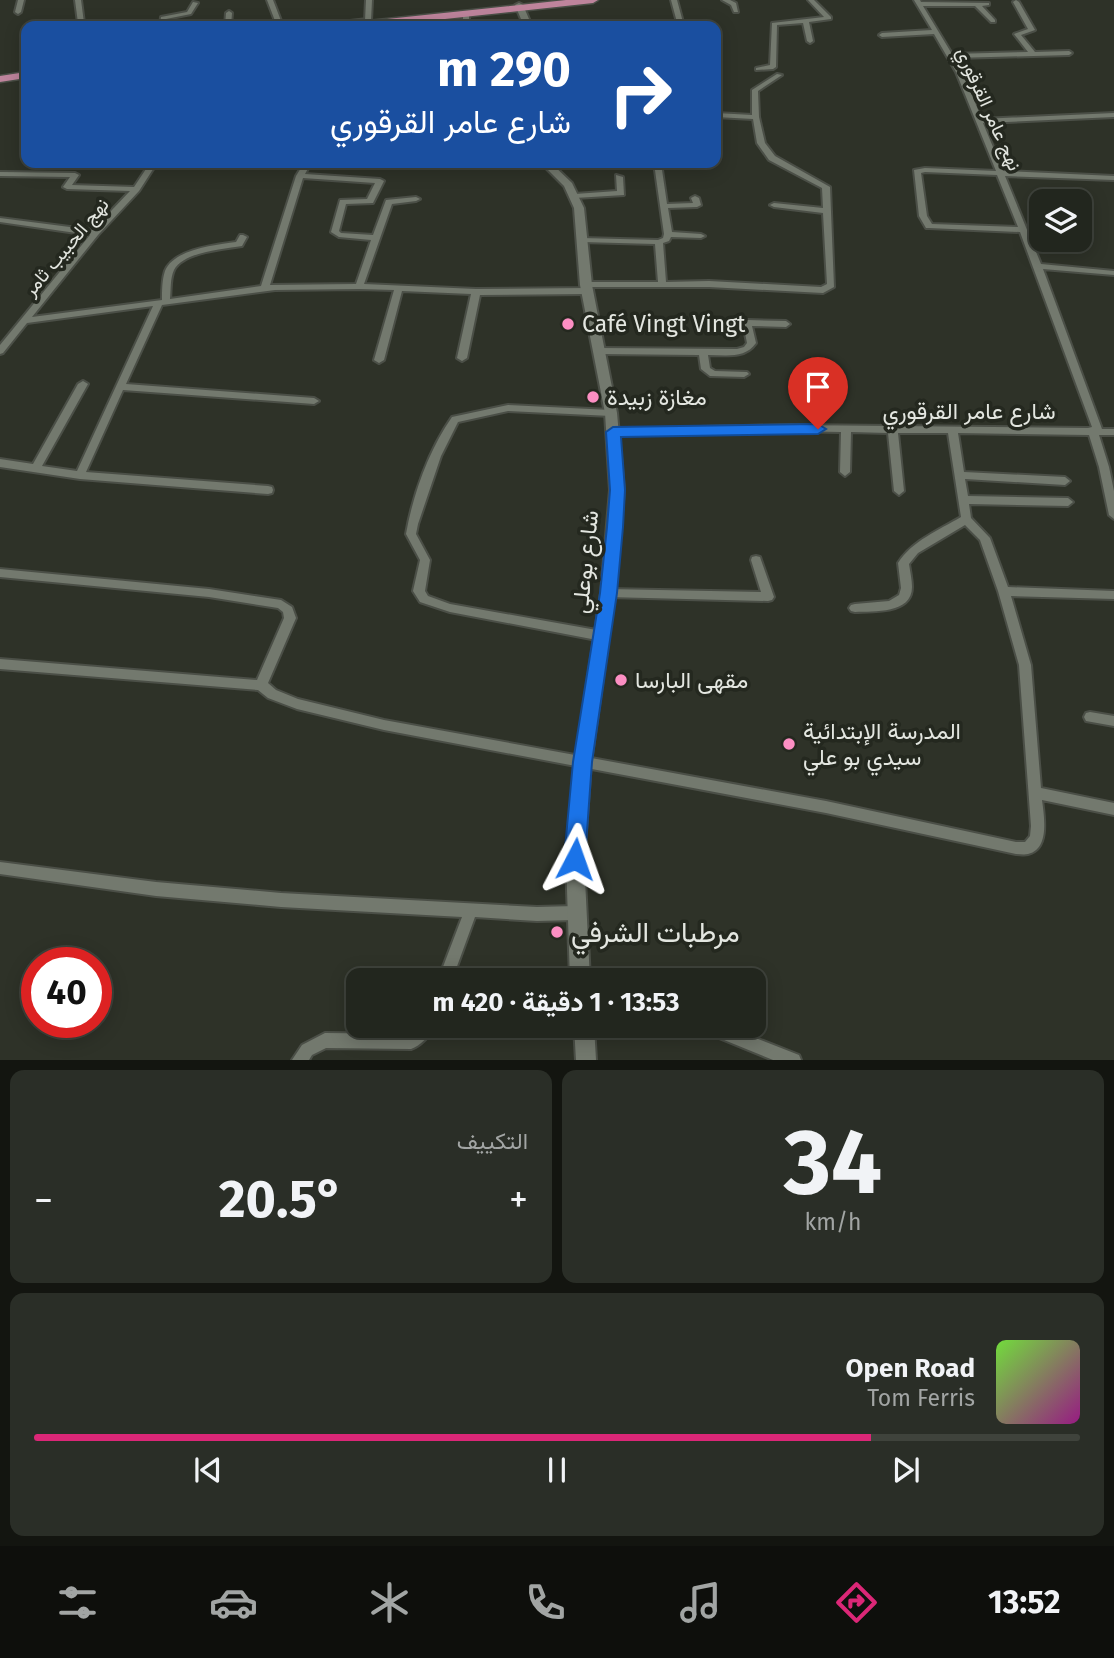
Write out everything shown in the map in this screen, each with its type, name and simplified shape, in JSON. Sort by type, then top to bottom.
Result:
[{"type":"main road","points":[[390,21],[568,0]]},
{"type":"main road","points":[[394,21],[521,5],[593,0]]},
{"type":"street","points":[[18,12],[21,0]]},
{"type":"street","points":[[78,0],[81,21]]},
{"type":"street","points":[[270,0],[278,21]]},
{"type":"street","points":[[369,0],[374,21]]},
{"type":"street","points":[[674,0],[680,21]]},
{"type":"street","points":[[726,0],[734,4],[736,10]]},
{"type":"street","points":[[758,69],[773,67],[774,24],[830,18],[811,0]]},
{"type":"street","points":[[918,2],[988,4]]},
{"type":"street","name":"نهج عامر القرقوري","points":[[918,2],[949,56],[979,121],[1038,266],[1095,430],[1114,515]]},
{"type":"street","points":[[1016,2],[1032,30],[1017,34],[1033,54]]},
{"type":"street","points":[[163,21],[163,18],[189,13],[195,3]]},
{"type":"street","points":[[977,4],[993,21]]},
{"type":"street","points":[[228,21],[229,13]]},
{"type":"street","points":[[466,14],[466,21]]},
{"type":"street","points":[[806,21],[810,41]]},
{"type":"street","points":[[882,35],[936,32]]},
{"type":"street","points":[[949,56],[1069,53]]},
{"type":"street","points":[[24,321],[265,288],[359,286],[476,292],[709,284],[823,290],[831,285],[826,187],[772,158],[761,144],[755,90],[779,75]]},
{"type":"street","points":[[721,115],[756,117]]},
{"type":"street","points":[[979,121],[1114,115]]},
{"type":"street","name":"نهج الحبيب ثامر","points":[[0,351],[95,233],[136,189],[150,168]]},
{"type":"street","points":[[265,288],[304,168]]},
{"type":"street","points":[[551,168],[575,196],[621,193],[619,177]]},
{"type":"street","points":[[658,168],[668,234]]},
{"type":"street","points":[[1023,230],[935,227],[926,223],[917,172],[1114,178]]},
{"type":"street","points":[[0,174],[75,175],[66,187],[136,189]]},
{"type":"street","points":[[300,176],[380,181],[370,201],[343,202],[335,232],[339,235],[376,238]]},
{"type":"street","name":"شارع بوعلي","points":[[575,196],[579,208],[586,288],[611,413],[617,490],[608,593],[583,762],[575,859],[575,913],[582,968]]},
{"type":"street","points":[[664,206],[696,205],[695,198]]},
{"type":"street","points":[[359,286],[389,202],[416,199]]},
{"type":"street","points":[[774,205],[827,211]]},
{"type":"street","points":[[0,220],[95,233]]},
{"type":"street","points":[[582,240],[659,242],[668,234],[701,236]]},
{"type":"street","points":[[80,475],[162,302],[169,271],[176,263],[204,250],[239,244],[243,237]]},
{"type":"street","points":[[659,242],[662,284]]},
{"type":"street","points":[[1038,266],[1114,273]]},
{"type":"street","points":[[379,360],[399,288]]},
{"type":"street","points":[[462,358],[476,292]]},
{"type":"street","points":[[599,351],[738,352],[747,349],[752,343],[747,323],[786,324]]},
{"type":"street","points":[[703,353],[706,369],[713,374],[744,374]]},
{"type":"street","points":[[36,467],[83,384]]},
{"type":"street","points":[[121,387],[314,401]]},
{"type":"street","points":[[602,636],[459,609],[424,599],[419,591],[425,560],[411,534],[431,471],[449,425],[455,419],[508,408],[611,413]]},
{"type":"street","points":[[0,664],[261,685],[272,694],[297,704],[384,725],[827,807],[1016,848],[1028,848],[1036,839],[1038,826],[1025,665],[1004,591],[985,538],[966,519],[952,429]]},
{"type":"street","name":"شارع عامر القرقوري","points":[[613,432],[952,429],[1114,432]]},
{"type":"street","points":[[845,472],[846,430]]},
{"type":"street","points":[[893,430],[899,491]]},
{"type":"street","points":[[0,463],[80,475],[268,490]]},
{"type":"street","points":[[959,475],[1065,481]]},
{"type":"street","points":[[963,500],[1068,502]]},
{"type":"street","points":[[855,608],[891,605],[904,598],[907,588],[903,563],[914,550],[966,519]]},
{"type":"street","points":[[608,593],[768,597],[755,560]]},
{"type":"street","points":[[0,573],[209,593],[281,604],[288,610],[290,618],[261,685]]},
{"type":"street","points":[[1004,591],[1114,595]]},
{"type":"street","points":[[1090,717],[1114,721]]},
{"type":"street","points":[[1035,793],[1114,809]]},
{"type":"street","points":[[0,868],[156,889],[281,900],[575,913]]},
{"type":"street","points":[[449,968],[471,910]]},
{"type":"street","points":[[299,1059],[307,1050],[325,1040],[411,1042],[415,1038]]},
{"type":"street","points":[[585,1038],[586,1059]]},
{"type":"street","points":[[739,1038],[794,1059]]},
{"type":"place","name":"Café Vingt Vingt","points":[[568,324]]},
{"type":"place","name":"مغازة زبيدة","points":[[593,397]]},
{"type":"place","name":"مقهى البارسا","points":[[621,680]]},
{"type":"place","name":"المدرسة الإبتدائية سيدي بو علي","points":[[789,744]]},
{"type":"place","name":"مرطبات الشرفي","points":[[557,932]]},
{"type":"route","points":[[575,859],[583,762],[615,527],[617,490],[613,432],[818,429]]}]
